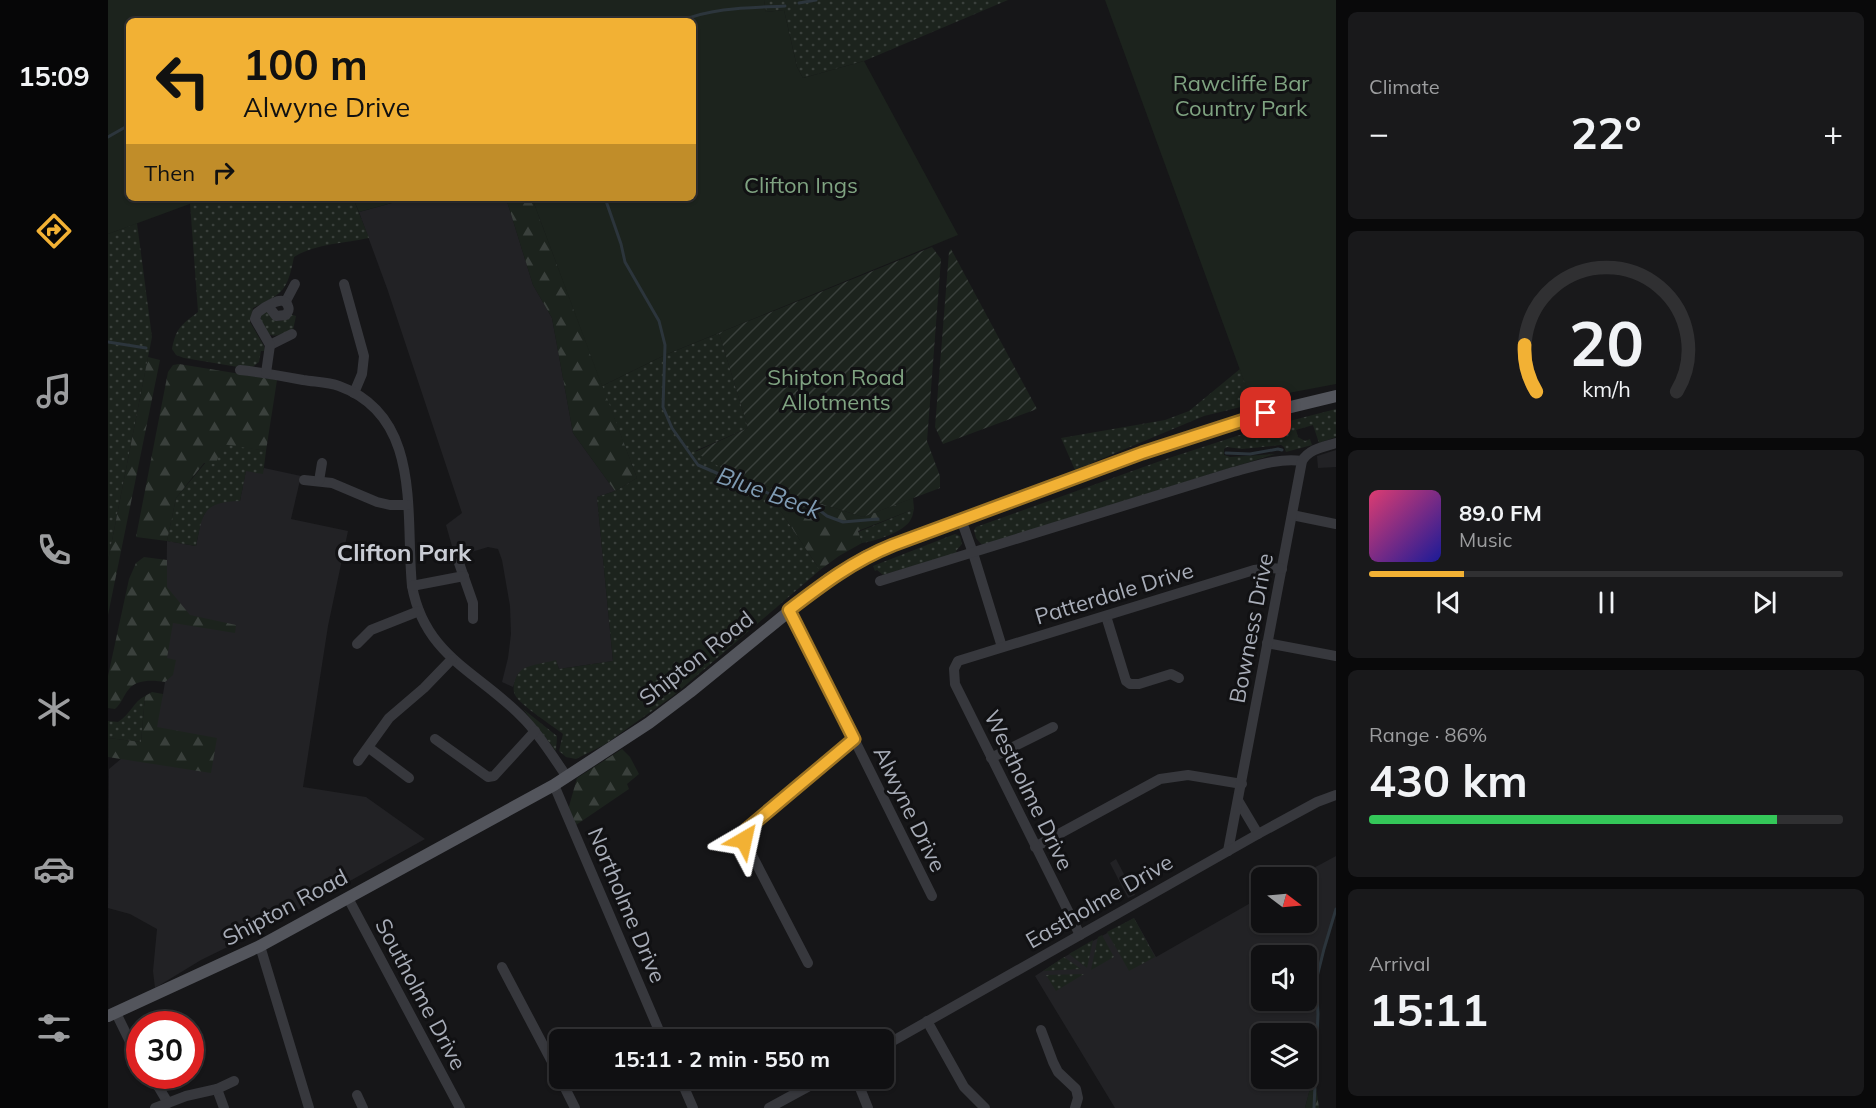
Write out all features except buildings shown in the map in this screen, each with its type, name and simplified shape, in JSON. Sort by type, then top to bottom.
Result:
[{"type":"main road","name":"Shipton Road","points":[[112,1014],[260,946],[554,785],[637,731],[690,692],[830,578],[866,556],[1142,453],[1266,413],[1336,396]]},
{"type":"street","points":[[266,373],[269,349],[255,319],[257,313],[269,307],[276,300],[286,301],[295,284]]},
{"type":"street","points":[[344,284],[364,356],[362,374],[354,393]]},
{"type":"street","points":[[269,349],[292,334]]},
{"type":"street","points":[[240,370],[338,386],[354,393],[375,408],[391,429],[403,465],[412,586],[419,611],[434,639],[452,659],[510,705],[535,731],[567,777]]},
{"type":"street","points":[[880,581],[1272,461],[1302,462],[1305,456],[1314,450],[1336,443]]},
{"type":"street","name":"Bowness Drive","points":[[1228,851],[1302,462]]},
{"type":"street","points":[[319,481],[322,463]]},
{"type":"street","points":[[304,480],[344,487],[377,502],[407,505]]},
{"type":"street","points":[[1292,515],[1336,524]]},
{"type":"street","points":[[961,519],[974,553],[1002,647]]},
{"type":"street","points":[[459,562],[473,603],[473,619]]},
{"type":"street","name":"Patterdale Drive","points":[[958,661],[1254,570],[1282,569]]},
{"type":"street","points":[[412,586],[464,576]]},
{"type":"street","name":"Alwyne Drive","points":[[789,610],[932,896]]},
{"type":"street","points":[[357,644],[371,630],[419,611]]},
{"type":"street","points":[[1106,616],[1126,681],[1130,684],[1139,684],[1175,672]]},
{"type":"street","points":[[1267,643],[1336,656]]},
{"type":"street","points":[[358,761],[389,717],[424,688],[452,659]]},
{"type":"street","name":"Westholme Drive","points":[[958,661],[954,669],[955,684],[1080,935]]},
{"type":"street","points":[[992,758],[1053,727]]},
{"type":"street","points":[[435,739],[488,777],[494,776],[535,731]]},
{"type":"street","points":[[807,963],[744,840],[744,833],[854,739]]},
{"type":"street","points":[[369,748],[409,778]]},
{"type":"street","points":[[1035,847],[1160,779],[1188,775],[1242,784]]},
{"type":"street","name":"Northolme Drive","points":[[554,785],[658,1029]]},
{"type":"street","name":"Eastholme Drive","points":[[894,1040],[1258,834],[1317,802],[1336,795]]},
{"type":"street","points":[[1239,802],[1258,834]]},
{"type":"street","name":"Southolme Drive","points":[[348,898],[460,1108]]},
{"type":"street","points":[[260,946],[309,1108]]},
{"type":"street","points":[[502,967],[549,1057]]},
{"type":"street","points":[[112,1014],[126,1038]]},
{"type":"street","points":[[927,1021],[964,1087],[985,1108]]},
{"type":"street","points":[[1047,1034],[1053,1062],[1058,1072],[1076,1089],[1078,1098],[1075,1108]]},
{"type":"street","points":[[155,1108],[197,1093],[217,1089],[234,1081]]},
{"type":"street","points":[[160,1089],[168,1103]]},
{"type":"street","points":[[217,1089],[224,1108]]},
{"type":"street","points":[[566,1089],[576,1108]]},
{"type":"street","points":[[685,1089],[693,1108]]},
{"type":"street","points":[[769,1108],[804,1089]]},
{"type":"street","points":[[860,1089],[868,1108]]},
{"type":"street","points":[[357,1095],[363,1108]]},
{"type":"shaded area","points":[[399,201],[507,201],[533,285],[552,318],[573,433],[615,491],[597,497],[613,661],[559,669],[556,661],[518,674],[513,687],[502,682],[511,634],[510,606],[502,560],[498,549],[488,547],[455,557],[446,525],[462,513],[388,291],[359,212]]},
{"type":"shaded area","points":[[1336,450],[1336,467],[1318,468],[1317,456]]},
{"type":"shaded area","points":[[264,468],[301,476],[291,519],[348,531],[328,626],[303,787],[366,797],[425,839],[264,929],[201,960],[155,988],[153,971],[157,929],[130,914],[108,908],[109,769],[141,742],[163,694],[167,541],[196,546],[201,520],[208,508],[221,501],[240,501],[246,470],[262,473]]},
{"type":"shaded area","points":[[1336,856],[1336,909],[1317,977],[1317,945],[1251,945],[1251,1011],[1317,1011],[1317,998],[1318,1014],[1317,1029],[1317,1023],[1251,1023],[1251,1089],[1310,1089],[1305,1108],[1115,1108],[1035,976],[1134,918],[1156,957],[1251,903],[1251,933],[1317,933],[1316,867]]},
{"type":"shaded area","points":[[1116,859],[1135,895],[1128,898],[1110,863]]},
{"type":"green space","name":"Clifton Ings","points":[[108,0],[764,0],[766,12],[784,10],[797,67],[803,78],[864,61],[958,235],[665,355],[602,386],[533,201],[696,201],[696,18],[126,18],[126,201],[198,201],[108,234]]},
{"type":"green space","points":[[764,0],[1008,0],[864,61],[803,78],[797,67],[784,10],[766,12]]},
{"type":"green space","name":"Rawcliffe Bar Country Park","points":[[1105,0],[1336,0],[1336,384],[1251,400]]},
{"type":"green space","points":[[196,201],[354,201],[369,238],[321,247],[294,257],[289,277],[282,290],[253,308],[250,322],[265,351],[261,351],[259,362],[250,369],[184,358],[176,355],[172,349],[175,336],[180,328],[198,312],[190,203]]},
{"type":"green space","points":[[354,201],[399,201],[359,212]]},
{"type":"green space","points":[[507,201],[533,201],[637,478],[615,491],[573,433],[552,318],[533,285]]},
{"type":"green space","points":[[137,223],[152,337],[108,561],[108,234]]},
{"type":"green space","name":"Shipton Road Allotments","points":[[932,247],[941,259],[927,441],[940,476],[940,488],[863,517],[735,476],[695,452],[748,428],[719,333]]},
{"type":"green space","name":"Shipton Road Allotments","points":[[951,249],[1037,409],[943,444],[935,427]]},
{"type":"green space","points":[[266,311],[279,321],[287,319],[289,314],[296,316],[293,330],[279,335],[270,335],[264,328],[259,314]]},
{"type":"green space","points":[[719,333],[748,428],[695,451],[735,476],[763,485],[820,570],[673,696],[604,745],[576,759],[566,757],[559,751],[563,734],[518,699],[514,692],[514,684],[520,671],[527,667],[556,660],[559,669],[613,661],[597,497],[615,491],[637,478],[602,386],[665,355]]},
{"type":"green space","points":[[148,357],[160,360],[108,615],[108,561]]},
{"type":"green space","points":[[179,364],[277,380],[266,451],[222,444],[216,464],[204,463],[176,498],[167,541],[136,537],[168,372],[173,365]]},
{"type":"green space","points":[[1240,369],[1253,404],[1204,416],[1075,470],[1061,438],[1165,420],[1189,411]]},
{"type":"green space","points":[[1336,409],[1336,437],[1319,443],[1313,425],[1296,430],[1298,437],[1305,441],[1310,439],[1312,445],[1286,452],[1281,445],[1242,449],[1227,447],[1224,449],[1224,455],[1230,457],[1275,454],[985,544],[981,544],[976,538],[974,530],[976,527],[1163,460],[1255,430]]},
{"type":"green space","points":[[222,443],[266,451],[263,474],[246,471],[240,501],[218,504],[206,512],[200,525],[196,546],[167,541],[176,498]]},
{"type":"green space","points":[[763,485],[863,517],[913,498],[914,509],[858,531],[862,543],[820,570]]},
{"type":"green space","points":[[914,509],[911,519],[903,528],[882,538],[862,543],[858,532]]},
{"type":"green space","points":[[955,534],[960,536],[962,544],[956,551],[957,553],[883,575],[875,571],[873,566]]},
{"type":"green space","points":[[144,557],[167,560],[167,587],[190,615],[236,625],[235,633],[173,623],[167,658],[176,660],[173,675],[165,682],[136,683],[115,709],[108,708],[108,676],[129,579],[136,563]]},
{"type":"green space","points":[[152,692],[163,694],[157,727],[217,738],[211,773],[108,757],[108,738],[141,742],[145,696]]},
{"type":"green space","points":[[145,696],[141,742],[108,738],[108,721],[118,722]]},
{"type":"green space","points":[[523,709],[557,736],[556,751]]},
{"type":"green space","points":[[622,749],[630,757],[639,774],[627,784],[629,789],[576,825],[568,810],[577,778]]},
{"type":"green space","points":[[1134,918],[1155,957],[1129,971],[1107,932]]},
{"type":"green space","points":[[1102,935],[1114,957],[1091,970],[1098,937]]},
{"type":"green space","points":[[1093,940],[1087,968],[1069,954]]},
{"type":"green space","points":[[1064,957],[1081,969],[1043,971]]},
{"type":"green space","points":[[1084,974],[1056,991],[1046,975]]},
{"type":"green space","points":[[1310,1089],[1316,1089],[1319,1108],[1305,1108]]},
{"type":"waterway","points":[[799,3],[816,0]]},
{"type":"waterway","points":[[689,18],[719,11],[785,6]]},
{"type":"waterway","points":[[108,137],[126,127]]},
{"type":"waterway","name":"Blue Beck","points":[[606,201],[625,262],[659,321],[665,345],[663,407],[672,428],[698,465],[719,474],[732,483],[761,490],[794,505],[814,506],[827,516],[843,522],[878,519]]},
{"type":"waterway","points":[[108,342],[146,348]]},
{"type":"waterway","name":"Blue Beck","points":[[1226,453],[1250,454],[1282,450]]},
{"type":"waterway","name":"Blue Beck","points":[[1314,1108],[1318,1014],[1316,981],[1336,909]]},
{"type":"district","name":"Clifton Park","points":[[404,553]]},
{"type":"route","points":[[744,840],[744,833],[747,829],[854,739],[789,610],[830,578],[866,556],[1142,453],[1266,413]]}]
